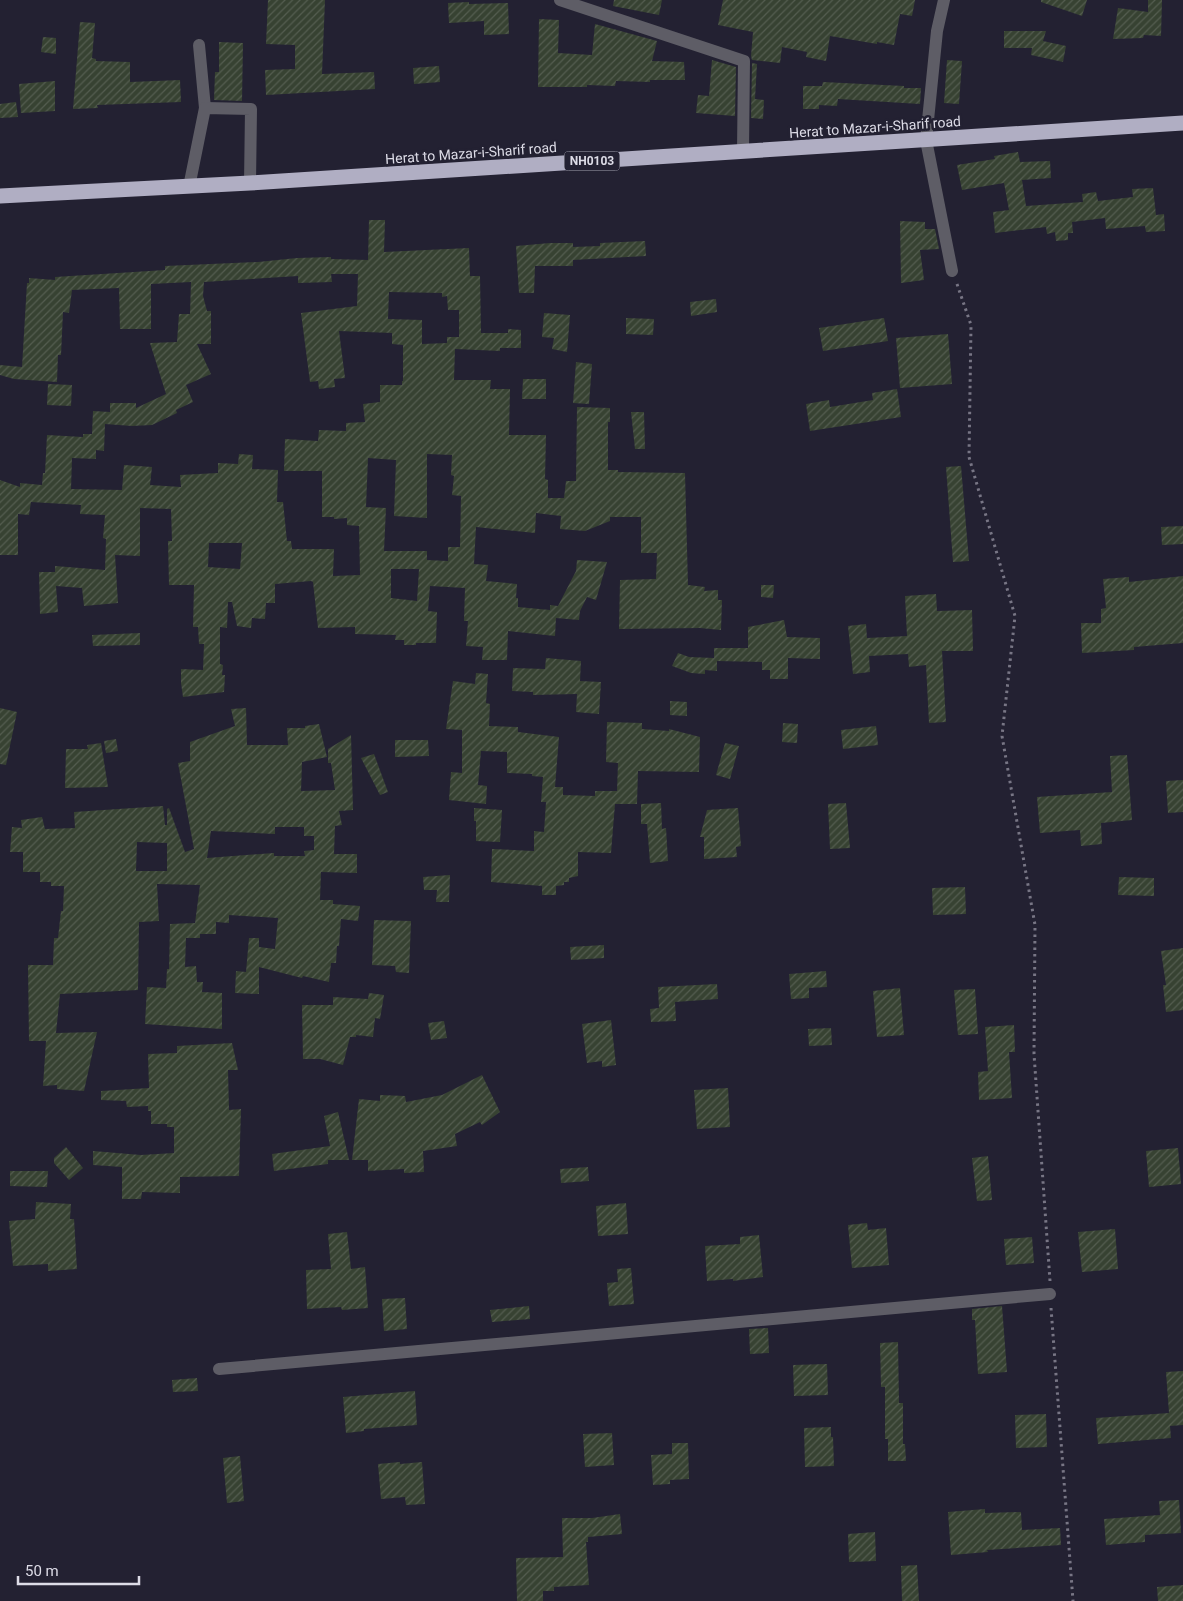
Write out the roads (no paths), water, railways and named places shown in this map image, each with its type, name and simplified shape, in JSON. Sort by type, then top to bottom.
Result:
[{"type":"highway","name":"Herat to Mazar-i-Sharif road","points":[[0,196],[188,187],[1183,123]]},
{"type":"street","points":[[560,0],[744,61],[743,151]]},
{"type":"street","points":[[944,0],[937,31],[926,140],[952,271]]},
{"type":"street","points":[[188,187],[205,108],[200,45]]},
{"type":"street","points":[[205,108],[251,110],[250,183]]},
{"type":"street","points":[[220,1369],[1050,1294]]}]
